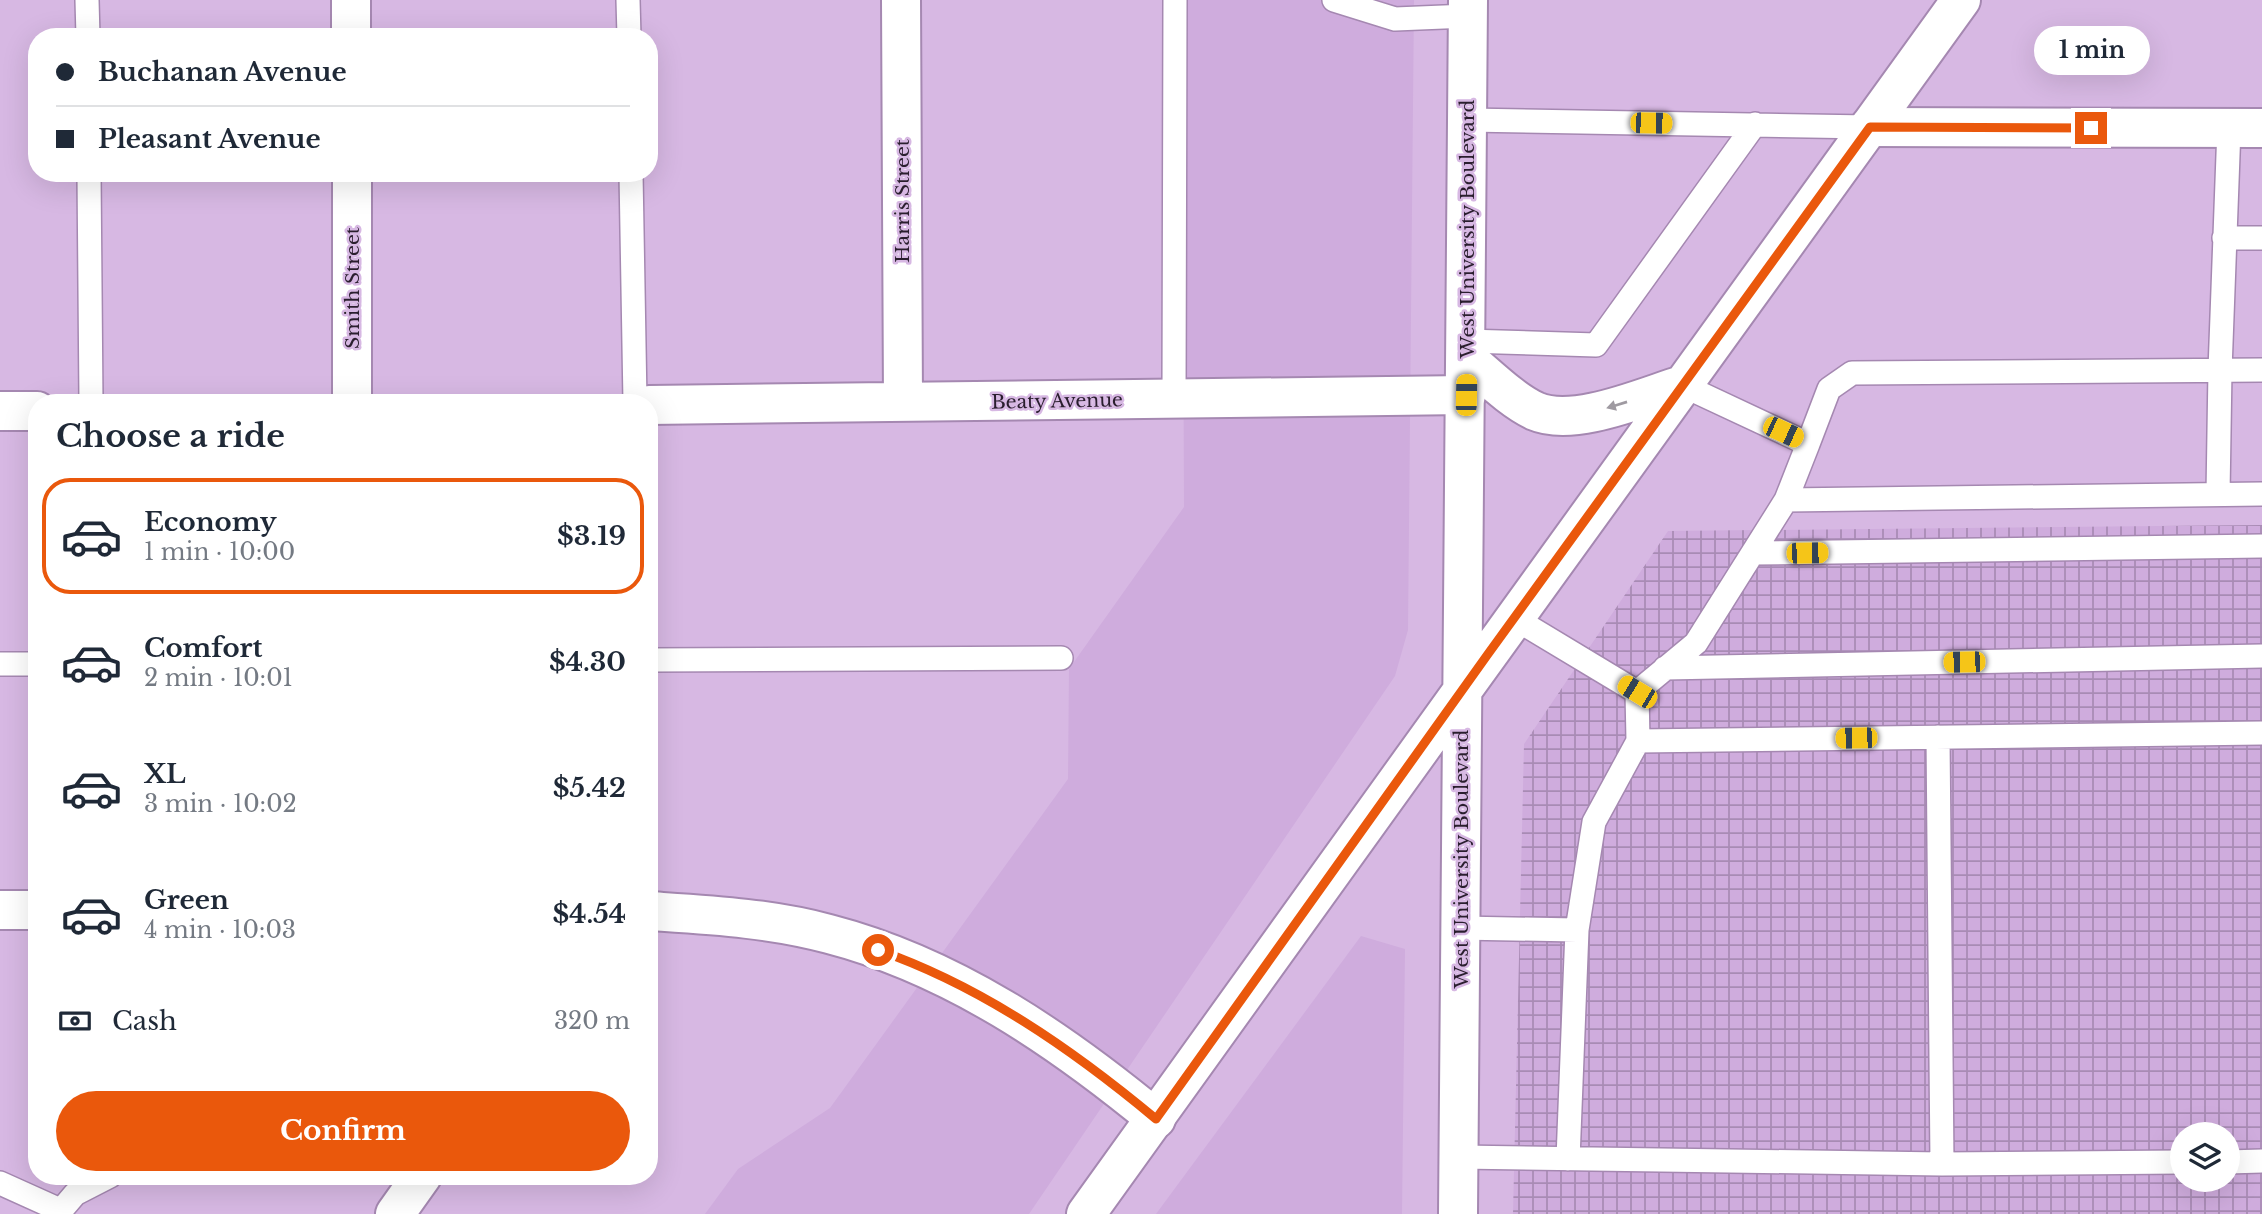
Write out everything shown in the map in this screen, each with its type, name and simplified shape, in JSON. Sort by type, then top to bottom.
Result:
[{"type":"main road","points":[[351,0],[351,28]]},
{"type":"main road","name":"Harris Street","points":[[901,0],[903,402]]},
{"type":"main road","points":[[1086,1214],[1961,0]]},
{"type":"main road","name":"West University Boulevard","points":[[1458,1214],[1468,8]]},
{"type":"main road","points":[[1870,127],[2245,128]]},
{"type":"main road","name":"Smith Street","points":[[352,182],[352,394]]},
{"type":"main road","points":[[1466,349],[1514,397],[1536,411],[1560,416],[1591,412],[1682,385]]},
{"type":"main road","name":"Beaty Avenue","points":[[658,405],[1466,395]]},
{"type":"main road","points":[[0,411],[28,411]]},
{"type":"main road","points":[[0,910],[28,909]]},
{"type":"main road","points":[[658,912],[756,920],[829,934],[902,959],[968,989],[1036,1028],[1156,1119]]},
{"type":"main road","points":[[395,1214],[416,1185]]},
{"type":"lane","points":[[87,0],[88,28]]},
{"type":"lane","points":[[628,0],[629,28]]},
{"type":"lane","points":[[1174,400],[1175,0]]},
{"type":"lane","points":[[1334,0],[1395,19],[1468,8]]},
{"type":"lane","points":[[1468,120],[1870,127]]},
{"type":"lane","points":[[1466,349],[1596,345],[1755,124]]},
{"type":"lane","points":[[2218,494],[2224,238],[2245,128]]},
{"type":"lane","points":[[89,182],[91,394]]},
{"type":"lane","points":[[631,182],[635,394]]},
{"type":"lane","points":[[2224,238],[2262,238]]},
{"type":"lane","points":[[1637,692],[1696,643],[1786,500],[1829,390],[1852,373],[2262,370]]},
{"type":"lane","points":[[1682,385],[1808,444]]},
{"type":"lane","points":[[1786,500],[2262,494]]},
{"type":"lane","points":[[1754,553],[2262,546]]},
{"type":"lane","points":[[1514,618],[1637,692]]},
{"type":"lane","points":[[1665,668],[2262,656]]},
{"type":"lane","points":[[658,660],[1061,658]]},
{"type":"lane","points":[[0,664],[28,664]]},
{"type":"lane","points":[[1568,1159],[1577,930],[1594,822],[1638,740],[1637,692]]},
{"type":"lane","points":[[1638,740],[2262,733]]},
{"type":"lane","points":[[1938,737],[1942,1164]]},
{"type":"lane","points":[[1460,928],[1577,930]]},
{"type":"lane","points":[[1459,1157],[1942,1164],[2170,1162]]},
{"type":"lane","points":[[2240,1162],[2262,1161]]},
{"type":"lane","points":[[0,1183],[59,1212],[75,1194],[92,1185]]},
{"type":"shaded area","points":[[1182,0],[1414,0],[1408,630],[1395,676],[1029,1214],[705,1214],[738,1169],[830,1108],[1068,779],[1069,669],[1184,507]]},
{"type":"shaded area","points":[[2262,525],[2262,1214],[1513,1214],[1524,744],[1668,531]]},
{"type":"shaded area","points":[[1361,936],[1405,949],[1402,1214],[1156,1214]]},
{"type":"route","points":[[878,950],[968,989],[1036,1028],[1156,1119],[1488,654],[1870,127],[2091,128]]}]
